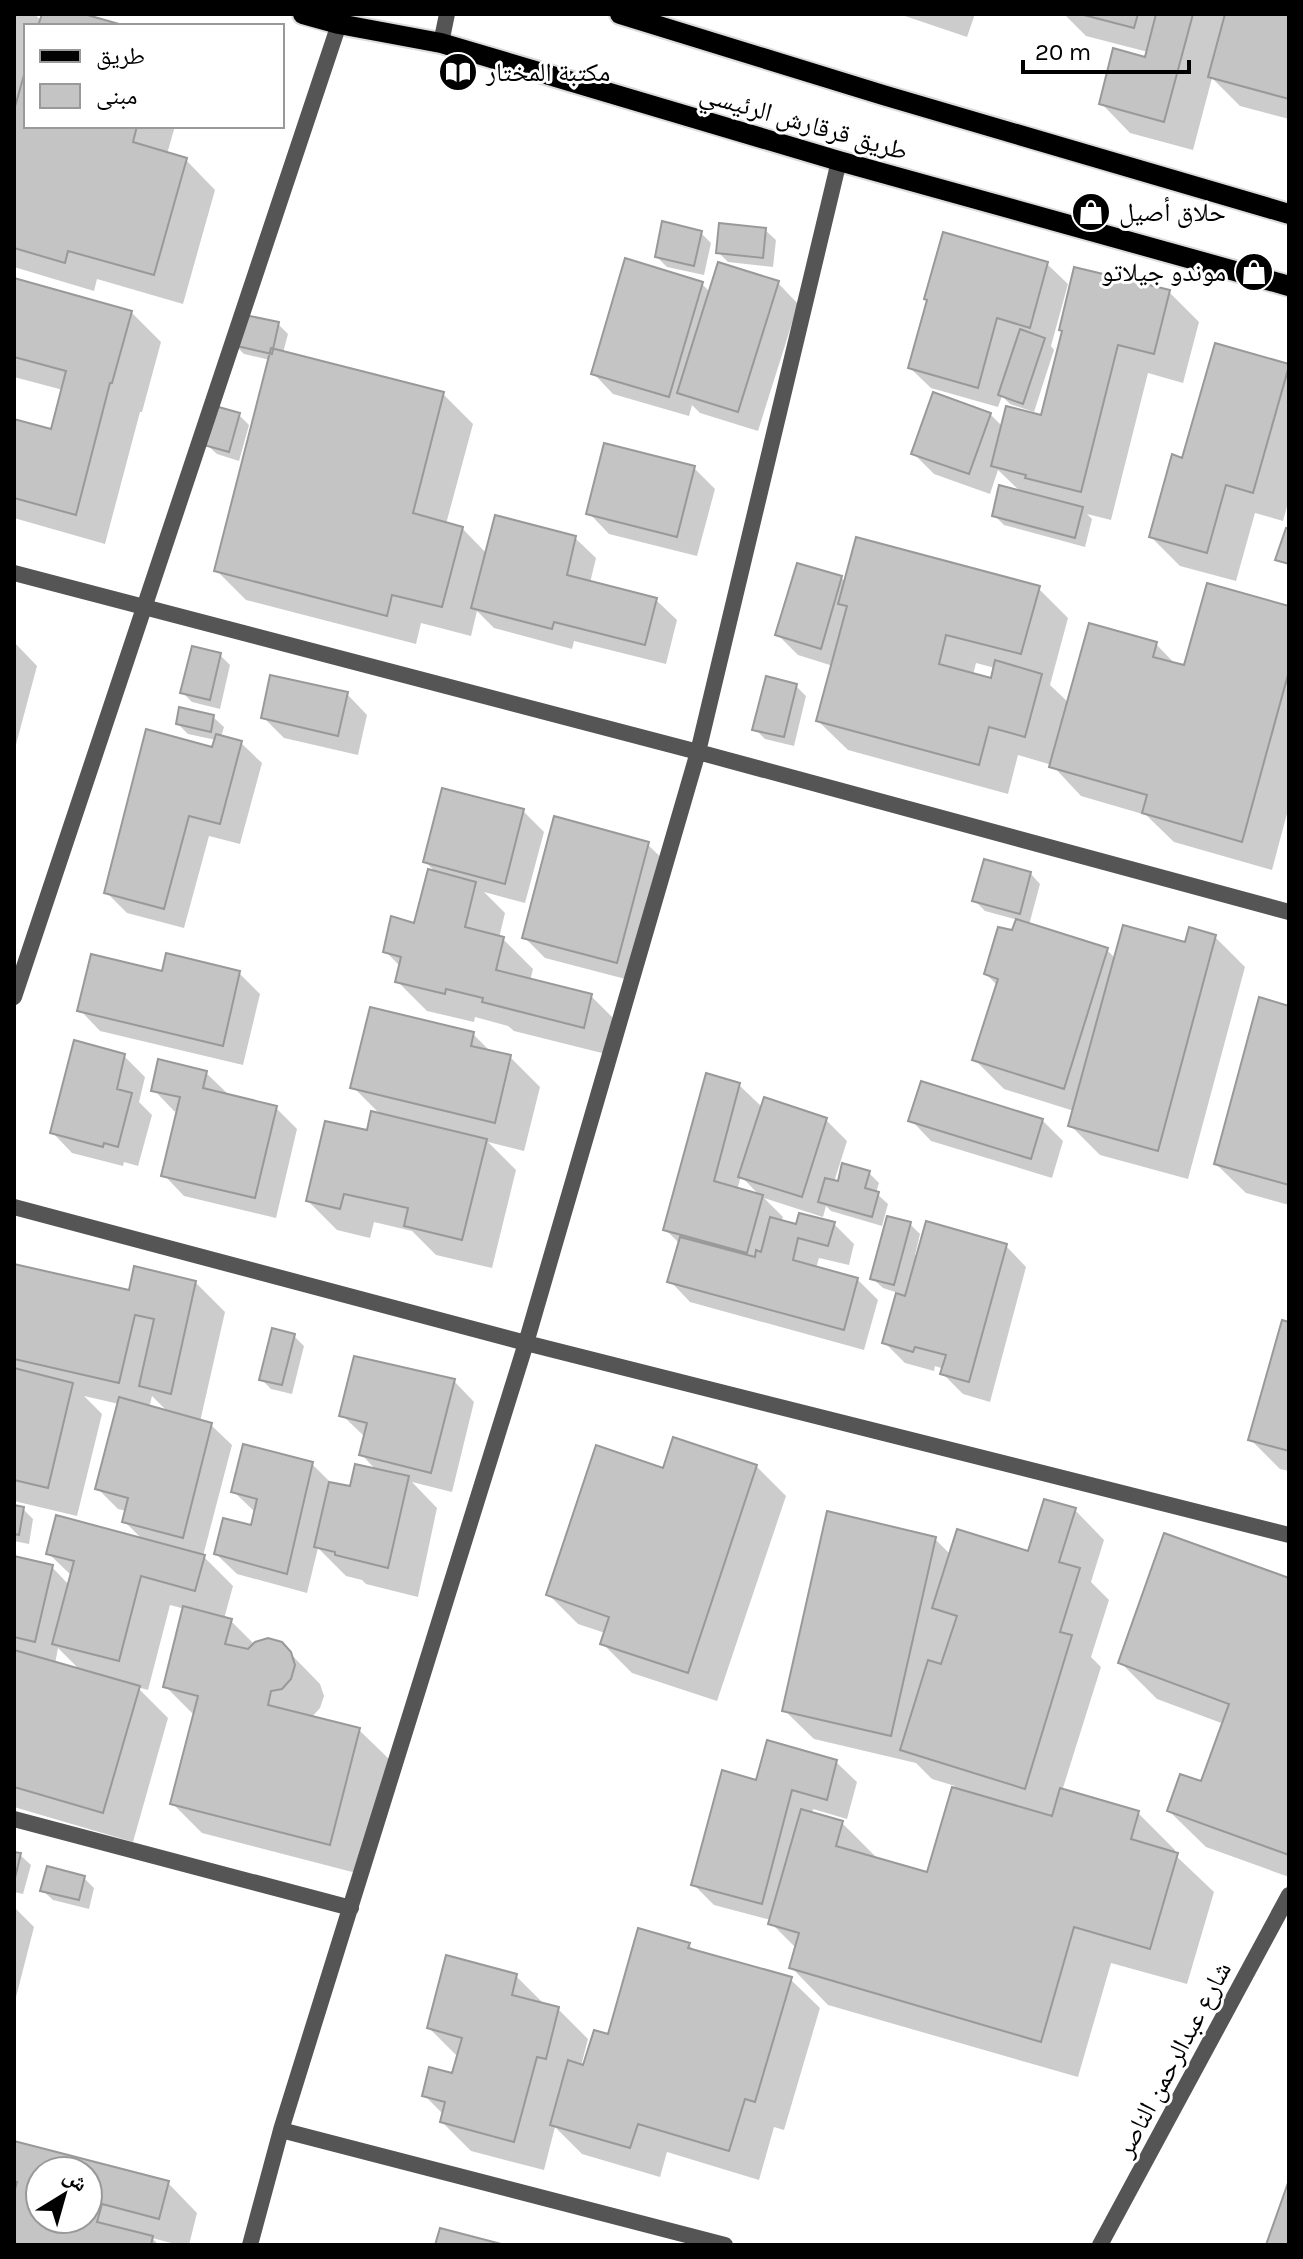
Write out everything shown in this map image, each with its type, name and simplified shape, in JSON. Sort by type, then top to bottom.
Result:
[{"type":"main road","name":"طريق قرقارش الرئيسي","points":[[303,14],[441,43],[839,161],[1289,286]]},
{"type":"main road","name":"طريق قرقارش الرئيسي","points":[[620,14],[1289,214]]},
{"type":"street","points":[[441,43],[447,14]]},
{"type":"street","points":[[14,997],[339,24]]},
{"type":"street","points":[[250,2245],[281,2130],[526,1343],[698,752],[839,161]]},
{"type":"street","points":[[14,573],[698,752],[1289,912]]},
{"type":"street","points":[[14,1207],[526,1343],[1289,1535]]},
{"type":"street","points":[[14,1819],[351,1908]]},
{"type":"street","name":"شارع عبدالرحمن الناصر","points":[[1100,2245],[1289,1895]]},
{"type":"street","points":[[281,2130],[725,2245]]},
{"type":"building","points":[[42,14],[84,14],[119,24],[39,24]]},
{"type":"building","points":[[1080,14],[1138,14],[1134,28]]},
{"type":"building","points":[[1156,14],[1193,14],[1164,122],[1099,104],[1113,48],[1145,57]]},
{"type":"building","points":[[1225,14],[1289,14],[1289,99],[1208,77]]},
{"type":"building","points":[[24,75],[24,128],[136,128],[133,142],[187,158],[154,275],[68,251],[65,263],[14,248],[14,110]]},
{"type":"building","points":[[662,221],[702,231],[694,266],[655,257]]},
{"type":"building","points":[[719,223],[766,228],[763,258],[716,253]]},
{"type":"building","points":[[943,232],[1048,262],[1030,328],[997,318],[978,388],[908,368]]},
{"type":"building","points":[[625,258],[703,282],[669,397],[591,374]]},
{"type":"building","points":[[718,262],[779,281],[738,412],[677,393]]},
{"type":"building","points":[[1074,267],[1170,290],[1154,354],[1118,345],[1081,492],[991,466],[1006,406],[1041,415]]},
{"type":"building","points":[[14,278],[132,311],[76,515],[14,498],[14,419],[51,429],[66,371],[14,357]]},
{"type":"building","points":[[240,314],[279,322],[272,354],[232,345]]},
{"type":"building","points":[[1020,329],[1045,338],[1023,404],[998,395]]},
{"type":"building","points":[[1215,343],[1289,366],[1253,493],[1226,485],[1207,553],[1149,537],[1172,454],[1182,458]]},
{"type":"building","points":[[271,348],[444,392],[413,513],[463,527],[442,607],[392,595],[387,616],[214,571]]},
{"type":"building","points":[[933,392],[991,413],[969,474],[911,454]]},
{"type":"building","points":[[215,406],[240,413],[229,452],[204,445]]},
{"type":"building","points":[[604,443],[695,466],[677,537],[586,514]]},
{"type":"building","points":[[999,485],[1083,507],[1075,538],[992,516]]},
{"type":"building","points":[[495,515],[576,536],[567,575],[657,598],[645,645],[554,622],[552,629],[471,608]]},
{"type":"building","points":[[1286,528],[1289,529],[1289,564],[1275,560]]},
{"type":"building","points":[[856,537],[1040,586],[1021,654],[946,635],[939,664],[991,678],[995,660],[1042,674],[1025,737],[989,727],[979,765],[816,721],[847,606],[838,604]]},
{"type":"building","points":[[797,563],[842,576],[821,649],[775,635]]},
{"type":"building","points":[[1207,583],[1289,606],[1289,671],[1242,842],[1142,813],[1147,795],[1049,767],[1089,623],[1157,642],[1153,657],[1184,665]]},
{"type":"building","points":[[192,646],[221,653],[210,700],[180,693]]},
{"type":"building","points":[[270,675],[348,692],[338,736],[261,718]]},
{"type":"building","points":[[766,676],[797,684],[784,737],[752,730]]},
{"type":"building","points":[[179,707],[214,715],[211,732],[176,724]]},
{"type":"building","points":[[146,729],[212,747],[216,734],[242,741],[220,824],[189,816],[164,909],[104,893]]},
{"type":"building","points":[[442,788],[524,809],[505,884],[423,862]]},
{"type":"building","points":[[554,816],[649,842],[617,963],[522,938]]},
{"type":"building","points":[[984,859],[1031,872],[1020,914],[972,901]]},
{"type":"building","points":[[428,869],[476,882],[465,927],[504,937],[496,970],[592,994],[584,1028],[482,1002],[483,998],[446,989],[445,994],[395,982],[401,957],[383,952],[391,916],[414,923]]},
{"type":"building","points":[[1016,919],[1108,948],[1064,1089],[972,1060],[998,979],[984,974],[998,927],[1012,930]]},
{"type":"building","points":[[1123,925],[1185,942],[1189,927],[1216,935],[1158,1151],[1068,1126]]},
{"type":"building","points":[[166,953],[240,971],[223,1046],[77,1011],[91,954],[162,971]]},
{"type":"building","points":[[1259,997],[1289,1006],[1289,1185],[1214,1164]]},
{"type":"building","points":[[370,1007],[474,1032],[471,1046],[511,1055],[495,1123],[350,1088]]},
{"type":"building","points":[[74,1040],[125,1054],[117,1089],[132,1093],[118,1147],[104,1143],[103,1147],[50,1133]]},
{"type":"building","points":[[158,1059],[207,1071],[203,1088],[277,1106],[255,1198],[161,1176],[180,1097],[151,1091]]},
{"type":"building","points":[[706,1073],[740,1083],[714,1181],[763,1195],[747,1253],[663,1230]]},
{"type":"building","points":[[921,1081],[1043,1119],[1031,1159],[908,1121]]},
{"type":"building","points":[[764,1097],[827,1118],[802,1197],[738,1177]]},
{"type":"building","points":[[371,1111],[487,1139],[462,1240],[404,1226],[408,1208],[344,1194],[340,1209],[306,1201],[325,1121],[367,1130]]},
{"type":"building","points":[[842,1163],[870,1171],[865,1188],[879,1192],[872,1217],[818,1202],[825,1178],[838,1181]]},
{"type":"building","points":[[799,1213],[835,1222],[828,1246],[798,1238],[793,1260],[858,1278],[844,1330],[667,1282],[680,1237],[755,1257],[756,1250],[761,1252],[770,1217],[796,1224]]},
{"type":"building","points":[[887,1216],[911,1222],[894,1285],[870,1279]]},
{"type":"building","points":[[926,1221],[1007,1244],[969,1382],[940,1374],[946,1355],[915,1347],[913,1352],[882,1343],[896,1293],[905,1296]]},
{"type":"building","points":[[14,1264],[129,1290],[134,1266],[196,1281],[171,1394],[139,1386],[154,1319],[135,1315],[119,1383],[14,1359]]},
{"type":"building","points":[[1282,1320],[1289,1322],[1289,1451],[1248,1440]]},
{"type":"building","points":[[272,1328],[295,1334],[282,1385],[259,1380]]},
{"type":"building","points":[[354,1356],[455,1379],[431,1473],[359,1455],[367,1423],[339,1416]]},
{"type":"building","points":[[14,1368],[73,1383],[48,1488],[14,1480]]},
{"type":"building","points":[[119,1397],[212,1423],[183,1538],[122,1522],[128,1498],[95,1489]]},
{"type":"building","points":[[673,1437],[757,1465],[688,1673],[600,1644],[609,1617],[546,1595],[596,1445],[663,1468]]},
{"type":"building","points":[[243,1444],[313,1462],[287,1574],[214,1554],[223,1518],[251,1525],[257,1499],[231,1492]]},
{"type":"building","points":[[355,1464],[409,1476],[388,1568],[314,1547],[329,1482],[350,1486]]},
{"type":"building","points":[[1044,1499],[1076,1508],[1059,1562],[1080,1568],[1060,1632],[1072,1635],[1025,1789],[900,1750],[928,1660],[941,1664],[957,1616],[932,1608],[957,1529],[1028,1551]]},
{"type":"building","points":[[14,1505],[24,1507],[19,1535],[14,1534]]},
{"type":"building","points":[[827,1511],[936,1537],[891,1736],[782,1711]]},
{"type":"building","points":[[56,1515],[205,1555],[195,1591],[141,1576],[119,1661],[52,1644],[74,1561],[46,1554]]},
{"type":"building","points":[[1164,1533],[1289,1578],[1289,1855],[1167,1811],[1180,1774],[1201,1781],[1229,1704],[1118,1663]]},
{"type":"building","points":[[14,1556],[53,1565],[35,1642],[14,1637]]},
{"type":"building","points":[[183,1606],[232,1619],[225,1644],[248,1649],[255,1642],[268,1638],[282,1642],[291,1652],[295,1665],[291,1679],[282,1689],[271,1691],[268,1705],[360,1728],[330,1845],[170,1804],[198,1696],[163,1687]]},
{"type":"building","points":[[14,1650],[140,1686],[103,1813],[14,1787]]},
{"type":"building","points":[[767,1740],[837,1760],[827,1800],[792,1790],[762,1904],[691,1885],[722,1770],[756,1780]]},
{"type":"building","points":[[952,1787],[1052,1816],[1060,1788],[1139,1811],[1131,1839],[1178,1853],[1150,1949],[1074,1927],[1041,2042],[789,1968],[799,1933],[768,1924],[801,1809],[843,1821],[836,1846],[927,1872]]},
{"type":"building","points":[[14,1852],[21,1853],[14,1882]]},
{"type":"building","points":[[47,1866],[85,1876],[79,1900],[40,1891]]},
{"type":"building","points":[[638,1928],[690,1943],[688,1948],[792,1977],[755,2102],[745,2099],[729,2151],[638,2124],[630,2148],[550,2125],[568,2060],[583,2065],[594,2030],[608,2034]]},
{"type":"building","points":[[446,1955],[517,1974],[512,1995],[559,2007],[546,2059],[537,2057],[514,2142],[440,2122],[445,2102],[422,2096],[429,2067],[452,2073],[462,2038],[427,2028]]},
{"type":"building","points":[[14,2141],[68,2155],[24,2155],[24,2235],[104,2235],[104,2224],[153,2236],[151,2245],[14,2245],[14,2193],[17,2182],[14,2181]]},
{"type":"building","points":[[104,2164],[169,2181],[159,2219],[104,2205]]},
{"type":"building","points":[[1289,2180],[1289,2245],[1266,2245]]},
{"type":"building","points":[[440,2228],[505,2245],[435,2245]]},
{"type":"place","name":"مكتبة المختار","points":[[458,72]]},
{"type":"place","name":"حلاق أصيل","points":[[1091,212]]},
{"type":"place","name":"موندو جيلاتو","points":[[1254,272]]}]
